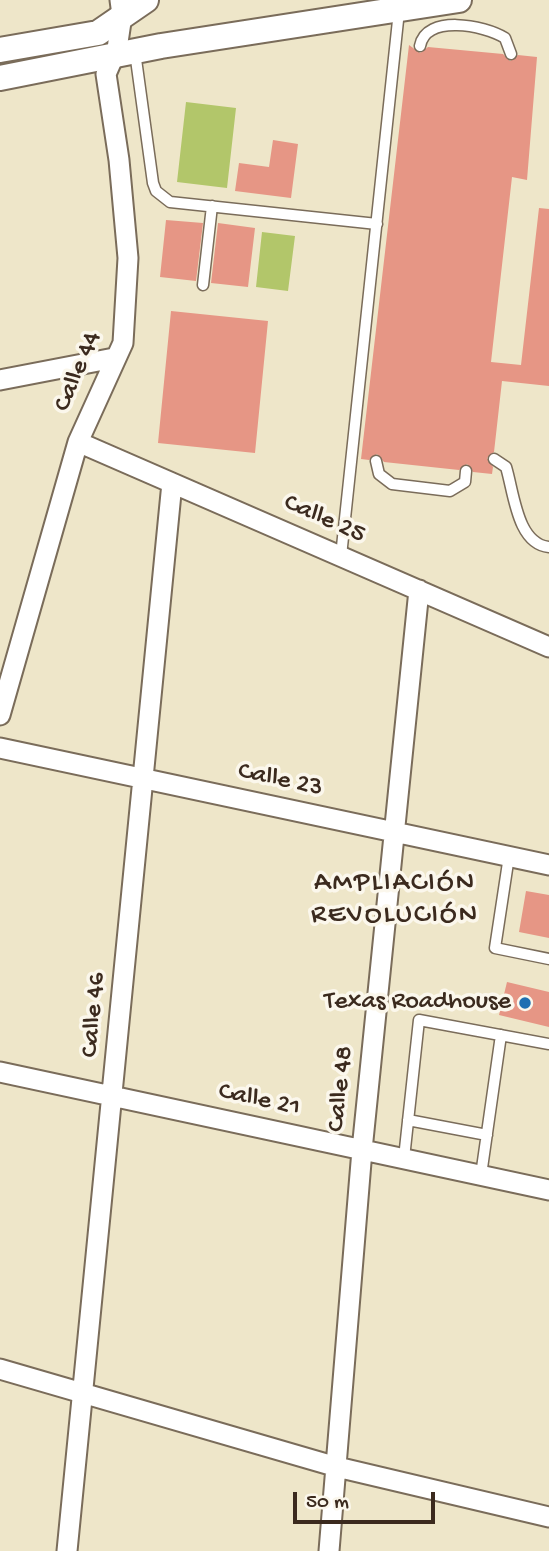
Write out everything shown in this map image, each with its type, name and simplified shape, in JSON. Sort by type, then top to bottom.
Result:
[{"type":"street","points":[[0,50],[98,33],[121,8],[146,0]]},
{"type":"street","points":[[371,0],[381,9],[459,0]]},
{"type":"street","points":[[0,78],[407,6]]},
{"type":"street","name":"Calle 44","points":[[0,715],[78,442],[123,343],[128,258],[106,75],[124,55],[121,8]]},
{"type":"street","points":[[0,380],[114,358]]},
{"type":"street","name":"Calle 25","points":[[78,442],[549,647]]},
{"type":"street","name":"Calle 46","points":[[66,1551],[114,1096],[172,483]]},
{"type":"street","name":"Calle 48","points":[[329,1551],[362,1150],[419,590]]},
{"type":"street","name":"Calle 23","points":[[0,748],[549,864]]},
{"type":"street","name":"Calle 21","points":[[0,1072],[549,1190]]},
{"type":"street","points":[[0,1368],[337,1467],[549,1517]]},
{"type":"lane","points":[[341,556],[377,224],[407,6]]},
{"type":"lane","points":[[420,46],[422,35],[443,25],[497,33],[505,38],[511,54]]},
{"type":"lane","points":[[124,55],[156,191],[170,202],[377,224]]},
{"type":"lane","points":[[204,285],[212,206]]},
{"type":"lane","points":[[494,459],[506,467],[526,536],[539,546],[549,547]]},
{"type":"lane","points":[[376,461],[379,474],[392,484],[450,491],[465,482],[466,471]]},
{"type":"lane","points":[[509,856],[495,948],[549,959]]},
{"type":"lane","points":[[404,1158],[419,1020],[549,1044]]},
{"type":"lane","points":[[481,1175],[501,1035]]},
{"type":"lane","points":[[408,1120],[487,1135]]},
{"type":"green space","points":[[186,102],[236,108],[227,188],[177,182]]},
{"type":"green space","points":[[262,232],[295,236],[288,291],[256,287]]},
{"type":"building","points":[[409,45],[420,53],[428,47],[503,54],[510,61],[518,55],[537,57],[527,180],[512,177],[491,362],[521,365],[539,208],[549,209],[549,386],[502,381],[494,452],[487,458],[493,467],[492,474],[473,472],[467,464],[459,470],[384,462],[377,454],[369,460],[361,459]]},
{"type":"building","points":[[273,140],[298,144],[291,198],[235,191],[239,163],[269,167]]},
{"type":"building","points":[[166,220],[203,223],[196,281],[160,277]]},
{"type":"building","points":[[218,223],[255,228],[248,287],[211,283]]},
{"type":"building","points":[[171,311],[268,321],[255,453],[158,443]]},
{"type":"building","points":[[526,891],[549,895],[549,938],[519,932]]},
{"type":"building","name":"Texas Roadhouse","points":[[507,982],[549,992],[549,1027],[499,1015]]},
{"type":"place","name":"Texas Roadhouse","points":[[525,1003]]},
{"type":"district","name":"AMPLIACIÓN REVOLUCIÓN","points":[[395,901]]}]
